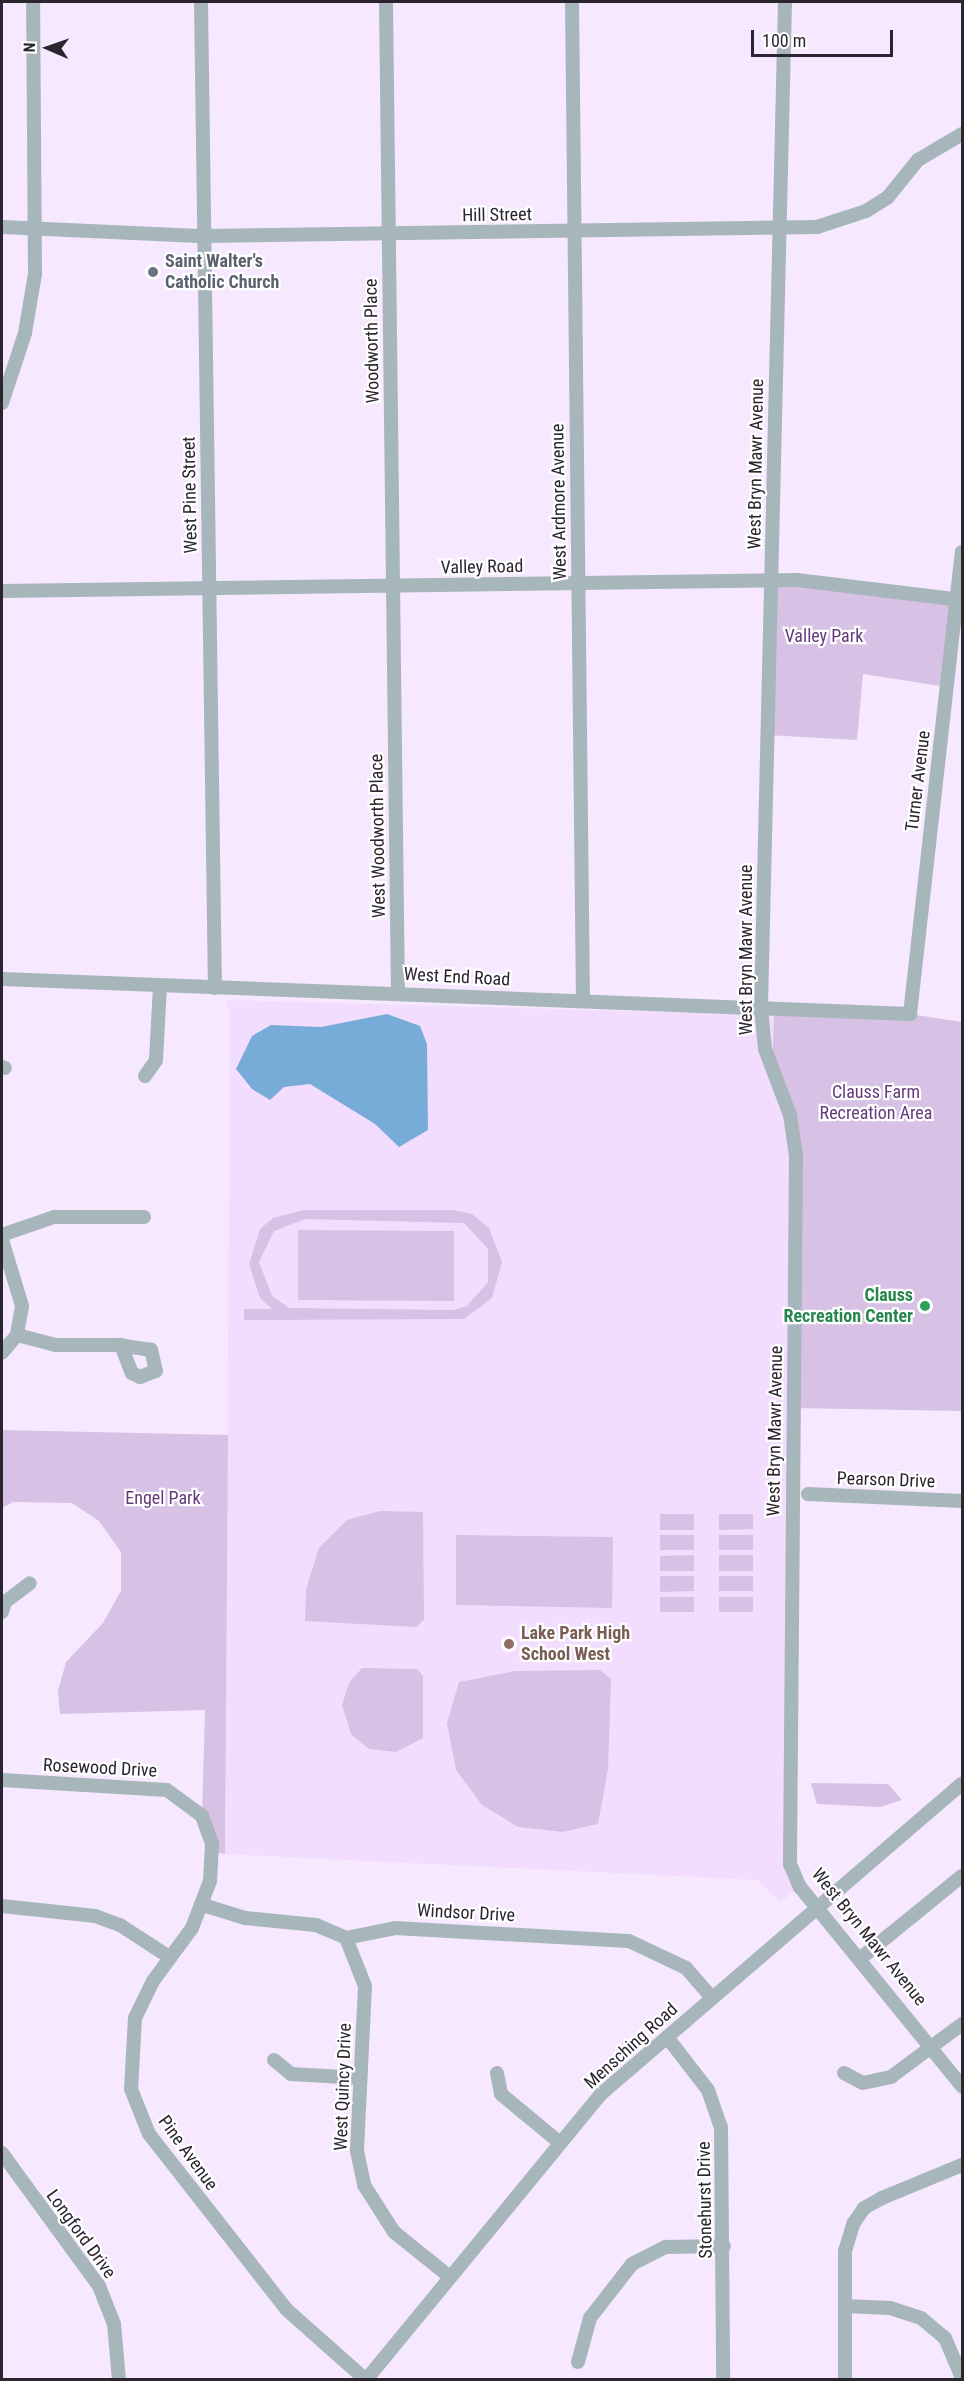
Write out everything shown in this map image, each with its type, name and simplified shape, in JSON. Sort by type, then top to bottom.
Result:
[{"type":"street","points":[[2,403],[30,304],[36,228],[33,2]]},
{"type":"street","name":"West Pine Street","points":[[201,2],[215,988]]},
{"type":"street","name":"Woodworth Place","points":[[386,2],[394,680]]},
{"type":"street","name":"West Ardmore Avenue","points":[[572,2],[583,1001]]},
{"type":"street","name":"West Bryn Mawr Avenue","points":[[785,2],[761,1008],[765,1049],[790,1115],[796,1156],[790,1864],[800,1887],[934,2047],[963,2086]]},
{"type":"street","name":"Hill Street","points":[[2,227],[204,236],[779,228],[854,218],[888,197],[918,160],[963,134]]},
{"type":"street","name":"Turner Avenue","points":[[910,1014],[960,599],[963,552]]},
{"type":"street","name":"Valley Road","points":[[2,591],[771,580],[848,582],[960,599]]},
{"type":"street","name":"West Woodworth Place","points":[[394,680],[398,992]]},
{"type":"street","name":"West End Road","points":[[2,979],[215,988],[398,992],[910,1014]]},
{"type":"street","points":[[145,1076],[156,1060],[160,986]]},
{"type":"street","points":[[2,1235],[54,1217],[144,1217]]},
{"type":"street","points":[[2,1240],[20,1289],[17,1335],[2,1353]]},
{"type":"street","points":[[17,1335],[56,1345],[121,1345]]},
{"type":"street","name":"Pearson Drive","points":[[808,1494],[963,1501]]},
{"type":"street","points":[[2,1612],[5,1602],[30,1583]]},
{"type":"street","name":"Rosewood Drive","points":[[2,1780],[161,1789],[178,1795],[209,1828],[210,1881],[203,1905]]},
{"type":"street","name":"Mensching Road","points":[[366,2379],[601,2094],[963,1783]]},
{"type":"street","points":[[861,1958],[963,1876]]},
{"type":"street","points":[[203,1905],[244,1918],[316,1925],[346,1938]]},
{"type":"street","name":"Pine Avenue","points":[[203,1905],[142,2000],[130,2040],[129,2070],[138,2113],[165,2157],[286,2309],[366,2379]]},
{"type":"street","points":[[2,1906],[95,1916],[120,1925],[169,1957]]},
{"type":"street","name":"Windsor Drive","points":[[346,1938],[395,1928],[629,1941],[686,1968],[712,1998]]},
{"type":"street","name":"West Quincy Drive","points":[[346,1938],[365,1986],[357,2151],[364,2185],[394,2232],[450,2277]]},
{"type":"street","points":[[844,2073],[863,2083],[880,2081],[934,2047],[963,2024]]},
{"type":"street","name":"Stonehurst Drive","points":[[667,2037],[708,2090],[721,2127],[724,2246],[723,2379]]},
{"type":"street","points":[[274,2060],[291,2074],[360,2078]]},
{"type":"street","points":[[497,2073],[501,2094],[560,2143]]},
{"type":"street","name":"Longford Drive","points":[[2,2152],[99,2286],[114,2324],[119,2379]]},
{"type":"street","points":[[845,2379],[847,2242],[864,2208],[963,2165]]},
{"type":"street","points":[[578,2362],[590,2318],[632,2264],[666,2247],[724,2246]]},
{"type":"street","points":[[845,2306],[890,2308],[921,2318],[945,2338],[963,2378]]},
{"type":"shaded area","name":"Lake Park High School West","points":[[225,1000],[774,1015],[772,1073],[790,1115],[790,1864],[800,1887],[780,1902],[757,1880],[225,1854],[230,1012]]},
{"type":"green space","name":"Valley Park","points":[[771,580],[957,599],[947,687],[863,674],[857,740],[767,735]]},
{"type":"green space","name":"Clauss Farm Recreation Area","points":[[910,1014],[962,1022],[962,1411],[793,1408],[796,1156],[772,1073],[774,1015]]},
{"type":"green space","points":[[304,1210],[453,1210],[472,1214],[489,1228],[502,1262],[492,1298],[464,1319],[244,1320],[244,1309],[272,1309],[260,1298],[249,1264],[260,1229],[273,1218]],"holes":[[[305,1219],[464,1223],[488,1249],[488,1282],[467,1306],[453,1310],[289,1308],[272,1296],[259,1262],[274,1231]]]},
{"type":"green space","points":[[298,1230],[454,1231],[454,1301],[298,1300]]},
{"type":"green space","name":"Engel Park","points":[[2,1430],[228,1435],[225,1854],[212,1852],[202,1816],[205,1710],[60,1714],[58,1691],[66,1662],[103,1623],[121,1591],[121,1552],[99,1521],[72,1503],[13,1502],[2,1508]]},
{"type":"green space","points":[[380,1511],[423,1512],[424,1620],[416,1627],[305,1621],[306,1589],[319,1548],[347,1520]]},
{"type":"green space","points":[[660,1514],[694,1514],[694,1530],[660,1530]]},
{"type":"green space","points":[[719,1514],[753,1514],[753,1529],[719,1530]]},
{"type":"green space","points":[[456,1535],[613,1537],[612,1608],[456,1605]]},
{"type":"green space","points":[[660,1535],[694,1535],[694,1550],[660,1550]]},
{"type":"green space","points":[[719,1535],[753,1535],[753,1550],[719,1550]]},
{"type":"green space","points":[[694,1555],[694,1571],[660,1571],[660,1556]]},
{"type":"green space","points":[[719,1555],[753,1555],[753,1571],[719,1571]]},
{"type":"green space","points":[[660,1576],[694,1576],[694,1591],[660,1592]]},
{"type":"green space","points":[[719,1576],[753,1576],[753,1591],[719,1591]]},
{"type":"green space","points":[[660,1597],[694,1597],[694,1612],[660,1612]]},
{"type":"green space","points":[[719,1597],[753,1597],[753,1612],[719,1612]]},
{"type":"green space","points":[[362,1668],[417,1669],[423,1676],[423,1738],[396,1752],[369,1749],[351,1734],[342,1705],[349,1683]]},
{"type":"green space","points":[[600,1670],[611,1679],[608,1769],[598,1824],[563,1832],[518,1827],[482,1805],[456,1770],[447,1723],[459,1682],[515,1671]]},
{"type":"green space","points":[[811,1783],[888,1784],[902,1800],[880,1807],[817,1804]]},
{"type":"water","points":[[387,1014],[420,1026],[427,1044],[428,1130],[399,1147],[375,1124],[310,1084],[284,1087],[270,1100],[252,1089],[236,1069],[252,1036],[271,1025],[321,1027]]},
{"type":"place","name":"Saint Walter's Catholic Church","points":[[153,272]]},
{"type":"place","name":"Clauss Recreation Center","points":[[925,1306]]},
{"type":"place","name":"Lake Park High School West","points":[[509,1644]]}]
